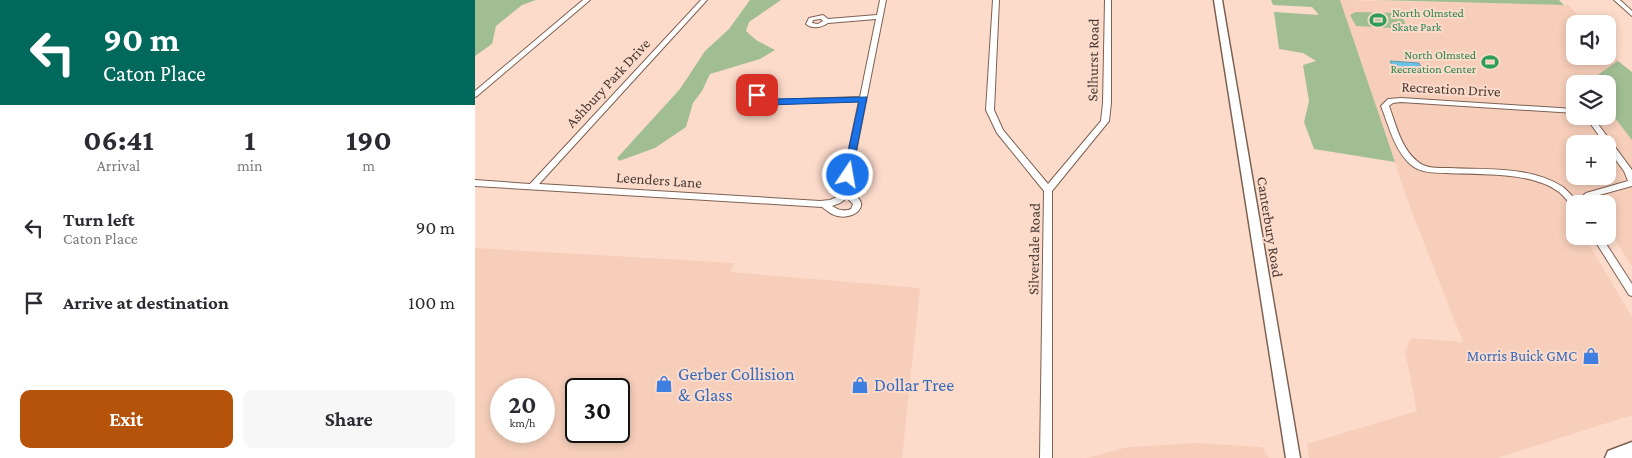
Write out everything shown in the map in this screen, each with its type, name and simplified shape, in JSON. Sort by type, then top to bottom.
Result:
[{"type":"main road","points":[[1615,458],[1632,452]]},
{"type":"street","points":[[475,95],[587,0]]},
{"type":"street","name":"Ashbury Park Drive","points":[[533,186],[704,0]]},
{"type":"street","points":[[825,205],[837,213],[844,214],[854,211],[857,207],[858,201],[856,198],[842,197],[864,99],[883,0]]},
{"type":"street","name":"Silverdale Road","points":[[996,0],[991,110],[1000,131],[1048,190],[1046,458]]},
{"type":"street","name":"Selhurst Road","points":[[1048,190],[1105,121],[1107,103],[1108,0]]},
{"type":"street","name":"Canterbury Road","points":[[1218,0],[1293,458]]},
{"type":"street","points":[[1617,0],[1632,14]]},
{"type":"street","points":[[826,21],[879,17]]},
{"type":"street","points":[[768,102],[864,99]]},
{"type":"street","name":"Recreation Drive","points":[[1566,110],[1401,100],[1391,101],[1385,106],[1405,154],[1411,163],[1421,168],[1531,177],[1555,186],[1566,195]]},
{"type":"street","name":"Recreation Drive","points":[[1589,195],[1632,182],[1628,170],[1595,125]]},
{"type":"street","name":"Leenders Lane","points":[[475,183],[825,205],[842,197]]},
{"type":"street","points":[[1602,245],[1632,292]]},
{"type":"shaded area","points":[[1340,0],[1569,5],[1577,15],[1566,15],[1566,65],[1616,65],[1616,58],[1632,76],[1632,267],[1616,241],[1616,195],[1566,195],[1566,245],[1589,245],[1632,317],[1632,415],[1497,458],[1309,458],[1307,444],[1417,411],[1405,352],[1411,338],[1463,342],[1411,210]]},
{"type":"shaded area","points":[[475,248],[735,263],[730,272],[920,288],[902,458],[475,458]]},
{"type":"shaded area","points":[[1197,443],[1262,447],[1269,458],[1086,458],[1128,447]]},
{"type":"green space","points":[[475,0],[536,0],[522,5],[496,26],[492,44],[475,56]]},
{"type":"green space","points":[[750,0],[781,0],[749,22],[746,31],[756,40],[775,50],[760,59],[710,74],[702,91],[693,103],[686,127],[655,148],[619,161],[617,158],[680,89],[705,51],[729,29]]},
{"type":"green space","points":[[1271,0],[1340,0],[1395,162],[1314,149],[1304,122],[1309,101],[1303,65],[1316,61],[1303,53],[1279,49],[1274,12],[1319,15],[1312,7],[1273,5]]},
{"type":"green space","points":[[1375,0],[1559,0],[1564,5]]},
{"type":"green space","name":"North Olmsted Skate Park","points":[[1356,12],[1400,13],[1408,29],[1356,26],[1350,15]]},
{"type":"green space","points":[[1618,61],[1632,72],[1632,140],[1616,119],[1616,75],[1598,75],[1612,65],[1616,65]]},
{"type":"water","points":[[1390,61],[1419,63],[1424,73],[1395,71]]},
{"type":"place","name":"North Olmsted Skate Park","points":[[1378,20]]},
{"type":"place","name":"North Olmsted Recreation Center","points":[[1490,62]]},
{"type":"place","name":"Morris Buick GMC","points":[[1591,356]]},
{"type":"place","name":"Gerber Collision & Glass","points":[[664,384]]},
{"type":"place","name":"Dollar Tree","points":[[860,385]]},
{"type":"route","points":[[757,95],[767,95],[770,98],[768,102],[785,103],[864,99],[848,175]]}]
